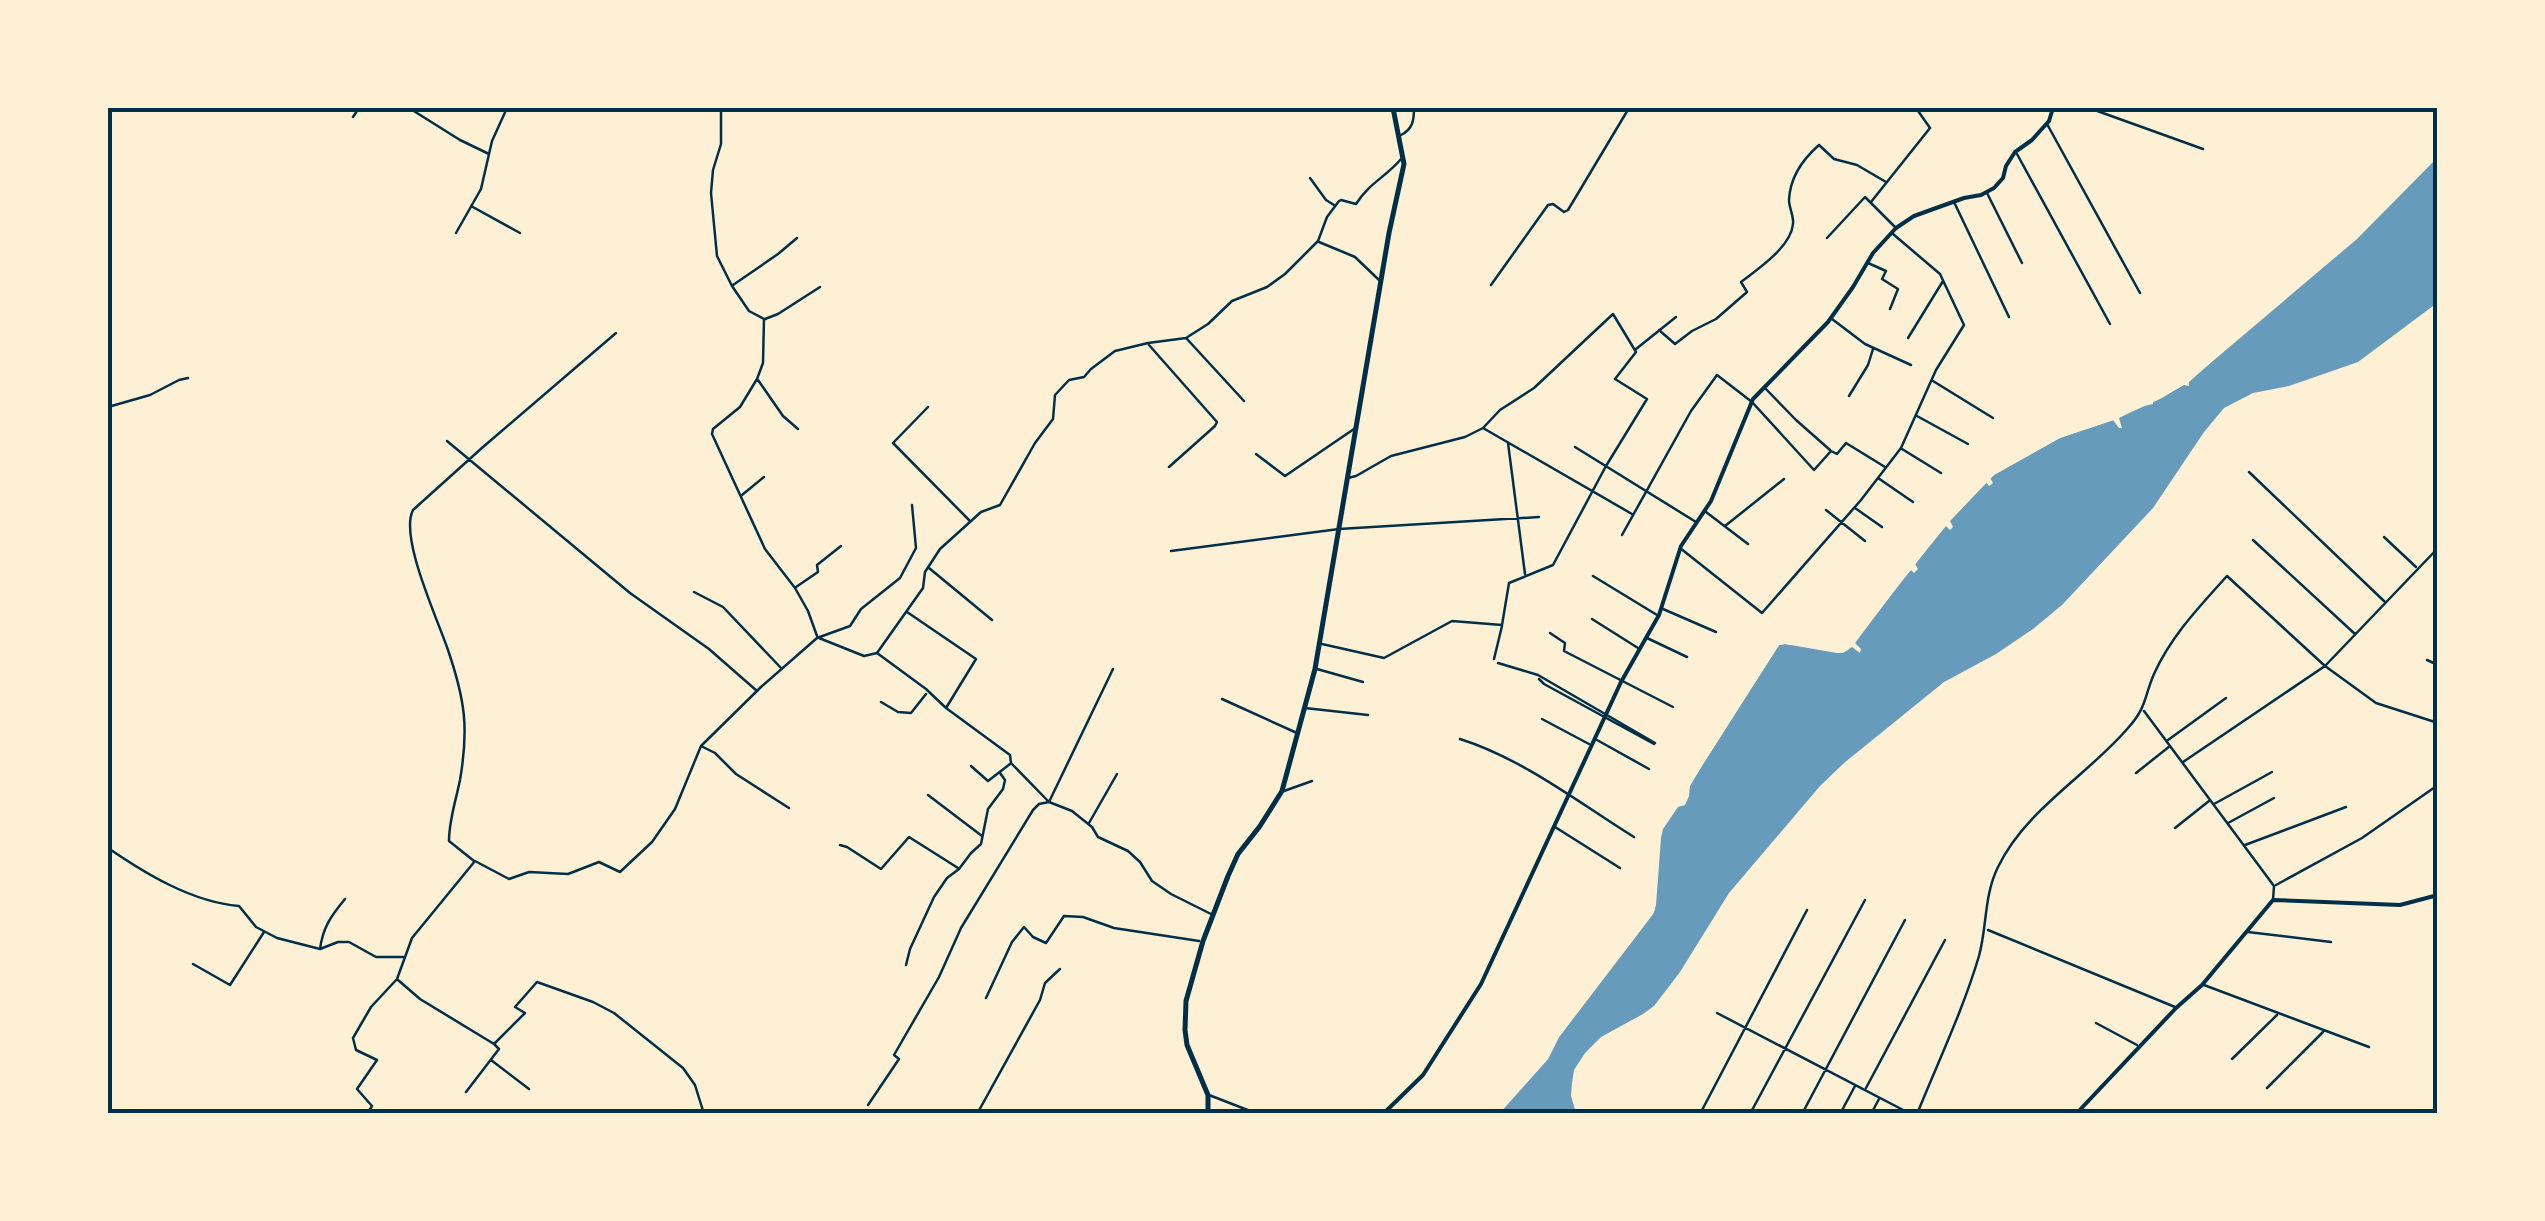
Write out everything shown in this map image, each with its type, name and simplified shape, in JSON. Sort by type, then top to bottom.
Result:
[{"type":"main road","points":[[1208,1114],[1208,1094],[1187,1045],[1186,1001],[1203,941],[1238,854],[1282,791],[1316,669],[1404,164],[1393,108]]},
{"type":"street","points":[[353,117],[359,108]]},
{"type":"street","points":[[408,108],[490,155]]},
{"type":"street","points":[[456,232],[481,189],[492,140],[508,108]]},
{"type":"street","points":[[721,108],[721,144],[711,192],[717,256],[732,286],[749,311],[764,319],[820,287]]},
{"type":"street","points":[[1398,136],[1409,130],[1414,108]]},
{"type":"street","points":[[1491,285],[1548,204],[1564,212],[1568,210],[1629,108]]},
{"type":"street","points":[[1870,202],[1930,128],[1916,108]]},
{"type":"street","points":[[1383,1114],[1423,1075],[1481,984],[1621,682],[1662,608],[1680,548],[1711,501],[1752,402],[1831,318],[1894,230],[1914,216],[1986,194],[2003,178],[2015,152],[2047,124],[2052,108]]},
{"type":"street","points":[[2089,108],[2203,149]]},
{"type":"street","points":[[2047,124],[2140,293]]},
{"type":"street","points":[[1659,330],[1675,344],[1716,320],[1747,292],[1741,282],[1778,253],[1794,226],[1789,200],[1793,181],[1806,157],[1819,146],[1834,159],[1858,165],[1886,182]]},
{"type":"street","points":[[2015,152],[2110,324]]},
{"type":"street","points":[[764,319],[764,362],[757,379],[740,408],[712,434],[765,548],[795,588],[817,638],[864,656],[877,653],[923,588],[928,567],[940,549],[981,512],[1000,505],[1053,419],[1055,396],[1070,380],[1084,377],[1115,351],[1186,338],[1232,301],[1253,294],[1285,274],[1318,241],[1327,217],[1341,200],[1356,204],[1372,183],[1402,158]]},
{"type":"street","points":[[1310,178],[1335,206]]},
{"type":"street","points":[[1986,194],[2022,263]]},
{"type":"street","points":[[1680,548],[1762,612],[1901,448],[1931,380],[1964,324],[1940,274],[1866,197],[1827,238]]},
{"type":"street","points":[[1954,202],[2009,317]]},
{"type":"street","points":[[470,206],[520,233]]},
{"type":"street","points":[[732,286],[797,238]]},
{"type":"street","points":[[1318,241],[1355,257],[1382,282]]},
{"type":"street","points":[[1868,262],[1886,271],[1882,279],[1898,290],[1890,309]]},
{"type":"street","points":[[1908,338],[1943,280]]},
{"type":"street","points":[[1348,478],[1391,456],[1465,437],[1483,428],[1500,410],[1534,388],[1612,314],[1636,352],[1615,378],[1648,399],[1606,466],[1553,565],[1509,583],[1496,661],[1538,675],[1541,682],[1655,743],[1605,716]]},
{"type":"street","points":[[1634,350],[1676,316]]},
{"type":"street","points":[[1831,318],[1874,348],[1911,366]]},
{"type":"street","points":[[616,333],[413,510],[410,518],[409,531],[420,573],[449,652],[466,718],[449,841],[475,861],[510,879],[528,872],[568,874],[599,862],[620,872],[652,842],[675,809],[701,746],[817,638],[850,626],[861,609],[900,578],[916,548],[912,506]]},
{"type":"street","points":[[1186,338],[1244,401]]},
{"type":"street","points":[[1148,342],[1217,422],[1169,467]]},
{"type":"street","points":[[1849,396],[1874,348]]},
{"type":"street","points":[[1622,535],[1716,375],[1752,402],[1814,470],[1832,450]]},
{"type":"street","points":[[108,407],[150,395],[188,378]]},
{"type":"street","points":[[757,379],[783,416],[798,429]]},
{"type":"street","points":[[1931,380],[1993,418]]},
{"type":"street","points":[[1764,386],[1796,420],[1837,454],[1846,442],[1886,468]]},
{"type":"street","points":[[928,407],[893,443],[971,522]]},
{"type":"street","points":[[1916,415],[1968,444]]},
{"type":"street","points":[[1256,454],[1285,476],[1356,428]]},
{"type":"street","points":[[1483,428],[1633,514]]},
{"type":"street","points":[[447,441],[616,582],[709,649],[757,691]]},
{"type":"street","points":[[1508,441],[1525,576]]},
{"type":"street","points":[[1575,446],[1697,522]]},
{"type":"street","points":[[1901,448],[1941,473]]},
{"type":"street","points":[[2249,472],[2386,602]]},
{"type":"street","points":[[741,496],[764,477]]},
{"type":"street","points":[[1878,478],[1914,502]]},
{"type":"street","points":[[1725,526],[1784,480]]},
{"type":"street","points":[[1854,508],[1882,527]]},
{"type":"street","points":[[1826,510],[1865,542]]},
{"type":"street","points":[[1704,511],[1748,544]]},
{"type":"street","points":[[1171,551],[1339,529],[1539,517]]},
{"type":"street","points":[[2384,537],[2418,569]]},
{"type":"street","points":[[2253,540],[2355,635]]},
{"type":"street","points":[[795,588],[818,572],[818,564],[841,546]]},
{"type":"street","points":[[2183,762],[2325,666],[2438,548]]},
{"type":"street","points":[[928,567],[992,620]]},
{"type":"street","points":[[1593,576],[1658,616]]},
{"type":"street","points":[[1918,1114],[1965,997],[1986,929],[1998,866],[2018,835],[2127,730],[2142,710],[2154,674],[2184,624],[2227,576],[2325,666],[2376,703],[2438,723]]},
{"type":"street","points":[[694,592],[723,607],[782,669]]},
{"type":"street","points":[[1662,608],[1716,632]]},
{"type":"street","points":[[906,611],[976,659],[946,708]]},
{"type":"street","points":[[1592,619],[1639,649]]},
{"type":"street","points":[[1320,644],[1384,658],[1452,621],[1502,625]]},
{"type":"street","points":[[1550,633],[1565,642],[1564,651],[1673,706]]},
{"type":"street","points":[[1646,637],[1686,657]]},
{"type":"street","points":[[877,653],[1010,755],[1012,763],[1049,802],[1072,811],[1098,837],[1128,852],[1152,880],[1171,894],[1214,916]]},
{"type":"street","points":[[2427,660],[2438,665]]},
{"type":"street","points":[[1049,802],[1114,669]]},
{"type":"street","points":[[1316,669],[1363,682]]},
{"type":"street","points":[[881,702],[906,714],[916,710],[927,693]]},
{"type":"street","points":[[1222,698],[1297,733]]},
{"type":"street","points":[[2136,772],[2226,698]]},
{"type":"street","points":[[1304,708],[1368,715]]},
{"type":"street","points":[[2076,1114],[2202,985],[2273,900],[2274,886],[2142,710]]},
{"type":"street","points":[[1542,719],[1592,746]]},
{"type":"street","points":[[1460,738],[1490,750],[1634,837]]},
{"type":"street","points":[[1595,739],[1649,769]]},
{"type":"street","points":[[701,746],[788,808]]},
{"type":"street","points":[[971,766],[988,781],[1012,763]]},
{"type":"street","points":[[2175,828],[2212,802],[2272,772]]},
{"type":"street","points":[[906,966],[934,896],[981,844],[988,809],[1003,789],[1005,780],[1000,773]]},
{"type":"street","points":[[1088,824],[1117,774]]},
{"type":"street","points":[[1282,791],[1312,781]]},
{"type":"street","points":[[2274,886],[2362,838],[2438,785]]},
{"type":"street","points":[[928,795],[983,837]]},
{"type":"street","points":[[2227,824],[2274,798]]},
{"type":"street","points":[[868,1105],[899,1059],[894,1054],[939,978],[960,928],[1033,810],[1049,802]]},
{"type":"street","points":[[2244,846],[2346,807]]},
{"type":"street","points":[[1554,826],[1620,868]]},
{"type":"street","points":[[840,845],[881,869],[912,838],[959,869]]},
{"type":"street","points":[[108,848],[160,881],[239,906],[256,928],[277,938],[320,949],[344,941],[376,957],[404,956]]},
{"type":"street","points":[[367,1114],[372,1106],[357,1089],[378,1060],[356,1050],[353,1038],[371,1007],[397,979],[412,938],[475,861]]},
{"type":"street","points":[[2273,900],[2400,905],[2438,895]]},
{"type":"street","points":[[320,949],[326,922],[345,899]]},
{"type":"street","points":[[1750,1114],[1865,900]]},
{"type":"street","points":[[1700,1114],[1806,910]]},
{"type":"street","points":[[986,998],[1012,942],[1024,927],[1046,943],[1064,916],[1083,916],[1114,928],[1203,941]]},
{"type":"street","points":[[1805,1113],[1905,920]]},
{"type":"street","points":[[1986,929],[2176,1008]]},
{"type":"street","points":[[193,964],[230,984],[264,930]]},
{"type":"street","points":[[2246,932],[2331,942]]},
{"type":"street","points":[[1865,1090],[1945,940]]},
{"type":"street","points":[[977,1114],[1040,1000],[1045,983],[1060,969]]},
{"type":"street","points":[[397,979],[420,999],[499,1049],[466,1092]]},
{"type":"street","points":[[494,1044],[525,1013],[515,1008],[530,988],[538,982],[553,986],[614,1013],[684,1068],[695,1085],[704,1114]]},
{"type":"street","points":[[2202,985],[2370,1047]]},
{"type":"street","points":[[1717,1013],[1907,1112]]},
{"type":"street","points":[[2232,1059],[2277,1014]]},
{"type":"street","points":[[2096,1024],[2139,1046]]},
{"type":"street","points":[[2267,1088],[2324,1031]]},
{"type":"street","points":[[490,1060],[529,1088]]},
{"type":"street","points":[[1840,1114],[1856,1085]]},
{"type":"street","points":[[1208,1094],[1258,1114]]},
{"type":"street","points":[[1871,1114],[1879,1097]]},
{"type":"water","points":[[2437,158],[2437,303],[2358,362],[2289,386],[2253,393],[2224,408],[2153,508],[2062,605],[1996,654],[1944,682],[1820,786],[1729,893],[1654,1006],[1601,1037],[1585,1053],[1574,1070],[1572,1083],[1576,1113],[1499,1114],[1548,1059],[1559,1037],[1653,914],[1663,829],[1678,807],[1685,805],[1690,786],[1704,762],[1779,645],[1848,650],[1946,525],[1994,475],[2054,440],[2114,420],[2188,382],[2357,239]]},
{"type":"pier","points":[[2226,346],[2189,386],[2119,418],[2122,428],[2113,420],[2062,437],[1990,478],[1993,483],[1989,486],[1986,482],[1950,521],[1953,527],[1950,530],[1946,526],[1915,564],[1918,569],[1904,578],[1855,643],[1860,653],[1852,647],[1837,653],[1779,645],[1688,788],[1778,641],[1845,646],[1971,490],[1992,472],[2052,436],[2112,415],[2178,385]]},
{"type":"pier","points":[[1652,907],[1653,914],[1559,1037],[1548,1059],[1494,1114],[1544,1056]]}]
